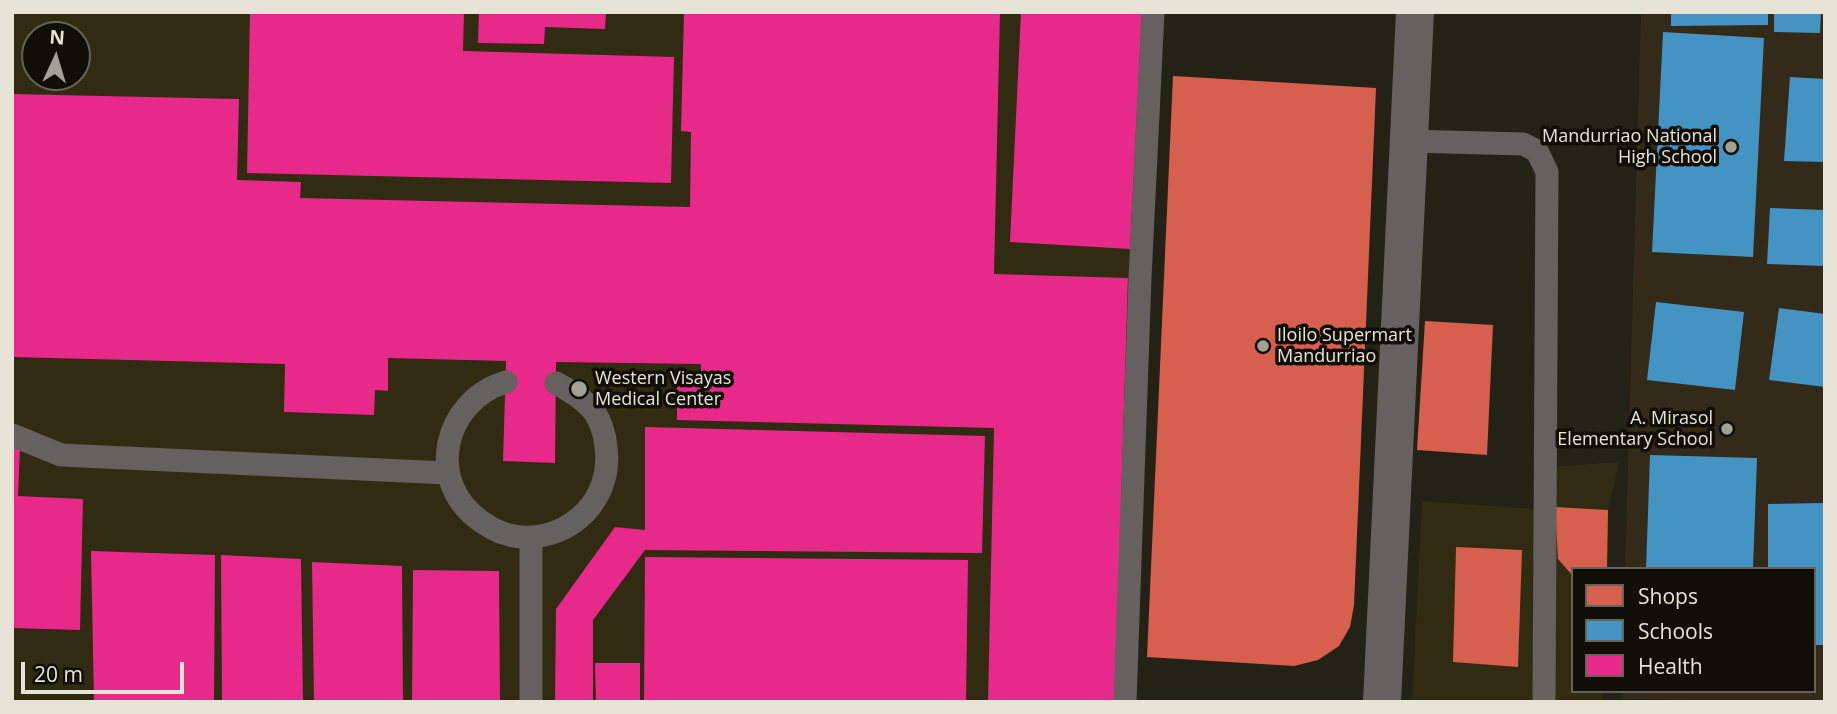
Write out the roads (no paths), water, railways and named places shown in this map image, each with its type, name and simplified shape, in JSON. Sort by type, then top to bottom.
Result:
[{"type":"street","points":[[1382,702],[1415,12]]},
{"type":"lane","points":[[1125,702],[1140,264],[1153,12]]},
{"type":"lane","points":[[1409,141],[1523,144],[1538,151],[1547,172],[1544,702]]},
{"type":"lane","points":[[506,382],[491,386],[469,402],[454,423],[447,447],[447,472],[456,497],[472,516],[493,530],[517,537],[543,536],[567,528],[587,512],[602,489],[608,462],[605,435],[592,410],[571,391],[556,383]]},
{"type":"lane","points":[[12,435],[61,456],[447,472]]},
{"type":"lane","points":[[531,537],[531,702]]},
{"type":"place","name":"Mandurriao National High School","points":[[1731,147]]},
{"type":"place","name":"Iloilo Supermart Mandurriao","points":[[1263,346]]},
{"type":"place","name":"Western Visayas Medical Center","points":[[579,389]]},
{"type":"place","name":"A. Mirasol Elementary School","points":[[1727,429]]}]
